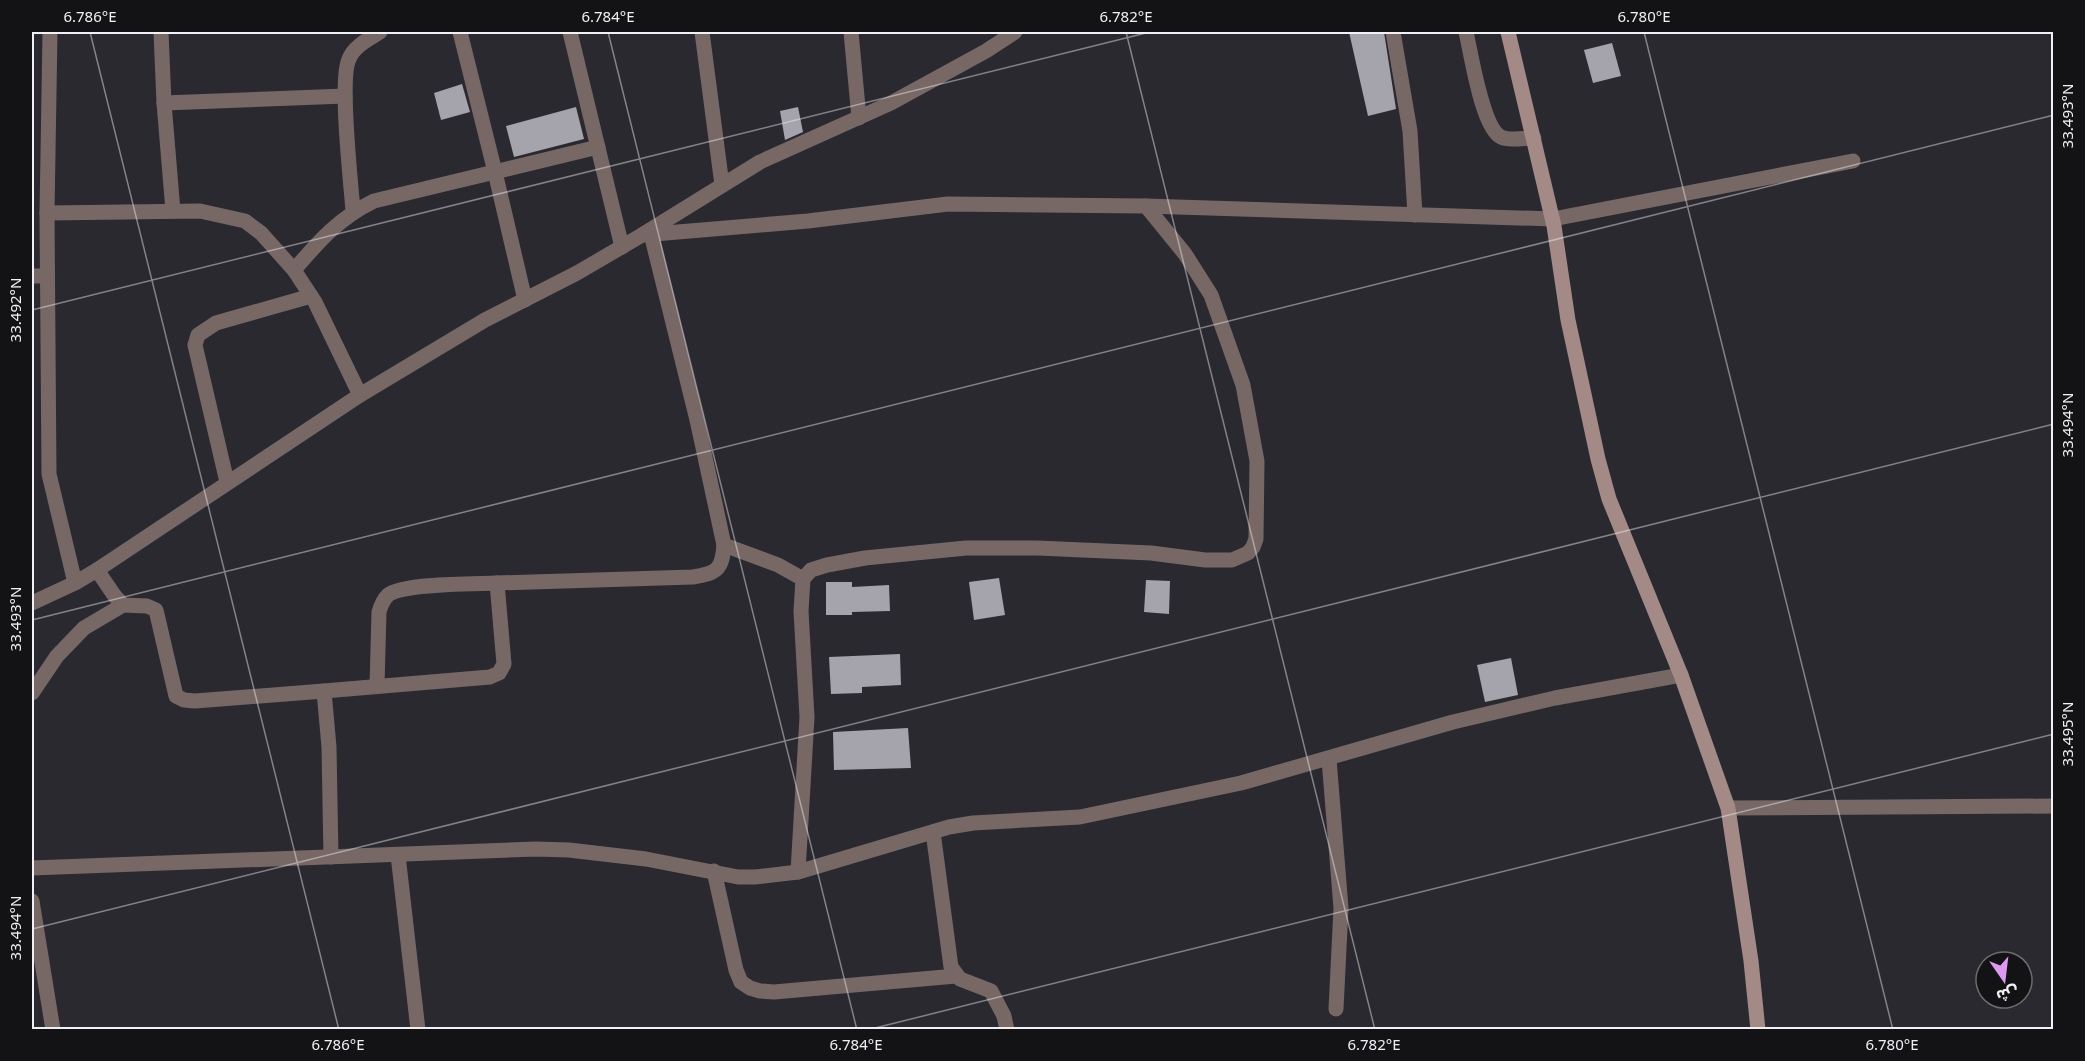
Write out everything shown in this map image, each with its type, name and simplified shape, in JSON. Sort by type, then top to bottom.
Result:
[{"type":"street","points":[[50,32],[47,213],[49,474],[75,583]]},
{"type":"street","points":[[161,32],[173,211]]},
{"type":"street","points":[[353,211],[345,96],[346,67],[357,47],[380,32]]},
{"type":"street","points":[[460,32],[525,300]]},
{"type":"street","points":[[570,32],[622,247]]},
{"type":"street","points":[[702,32],[722,185]]},
{"type":"street","points":[[851,32],[859,118]]},
{"type":"street","points":[[32,603],[97,570],[360,395],[485,320],[647,235],[760,162],[859,118],[986,51],[1015,32]]},
{"type":"street","points":[[1394,32],[1410,131],[1415,215]]},
{"type":"street","points":[[1466,32],[1484,112],[1493,130],[1502,138],[1534,138]]},
{"type":"street","points":[[1509,32],[1553,219],[1568,320],[1609,499],[1681,675],[1728,808],[1751,962],[1758,1029]]},
{"type":"street","points":[[164,103],[345,96]]},
{"type":"street","points":[[294,270],[331,229],[353,211],[374,201],[598,147]]},
{"type":"street","points":[[647,235],[808,221],[948,204],[1146,206],[1553,219],[1853,161]]},
{"type":"street","points":[[798,872],[807,717],[801,611],[803,579],[811,570],[865,558],[966,548],[1037,548],[1152,553],[1205,560],[1232,560],[1248,553],[1253,547],[1256,539],[1257,461],[1243,386],[1211,295],[1185,254],[1146,206]]},
{"type":"street","points":[[47,213],[200,210],[245,221],[261,233],[294,270],[311,296],[360,395]]},
{"type":"street","points":[[377,686],[379,612],[382,602],[389,594],[400,590],[497,583],[693,577],[709,575],[717,570],[722,560],[724,545],[697,420],[647,235]]},
{"type":"street","points":[[32,276],[47,276]]},
{"type":"street","points":[[227,482],[195,345],[198,335],[216,323],[311,296]]},
{"type":"street","points":[[724,545],[778,565],[803,579]]},
{"type":"street","points":[[97,570],[123,605]]},
{"type":"street","points":[[32,693],[57,656],[84,628],[123,605],[147,606],[156,610],[176,696],[184,700],[490,677],[499,673],[504,664],[497,583]]},
{"type":"street","points":[[32,868],[569,850],[646,859],[738,877],[798,872],[933,831],[973,823],[1080,818],[1241,783],[1453,722],[1555,698],[1681,675]]},
{"type":"street","points":[[324,691],[330,758],[331,857]]},
{"type":"street","points":[[1329,759],[1341,908],[1336,1009]]},
{"type":"street","points":[[1728,808],[2054,806]]},
{"type":"street","points":[[933,831],[951,967],[956,976],[963,981],[991,991],[1004,1016],[1007,1029]]},
{"type":"street","points":[[398,855],[418,1029]]},
{"type":"street","points":[[714,872],[736,970],[741,982],[750,988],[760,992],[792,992],[956,976]]},
{"type":"street","points":[[32,901],[53,1029]]},
{"type":"building","points":[[1349,32],[1384,32],[1396,109],[1368,116]]},
{"type":"building","points":[[1612,43],[1621,76],[1593,83],[1584,50]]},
{"type":"building","points":[[462,84],[470,112],[441,120],[434,93]]},
{"type":"building","points":[[576,107],[584,139],[514,157],[506,126]]},
{"type":"building","points":[[798,107],[803,132],[785,140],[780,111]]},
{"type":"building","points":[[999,578],[1005,615],[974,620],[969,582]]},
{"type":"building","points":[[1146,580],[1170,581],[1169,614],[1144,612]]},
{"type":"building","points":[[826,582],[852,582],[852,587],[889,585],[890,611],[826,615]]},
{"type":"building","points":[[900,654],[901,685],[862,687],[862,693],[831,694],[829,657]]},
{"type":"building","points":[[1511,658],[1518,695],[1485,702],[1477,665]]},
{"type":"building","points":[[908,728],[911,768],[834,770],[833,732]]}]
